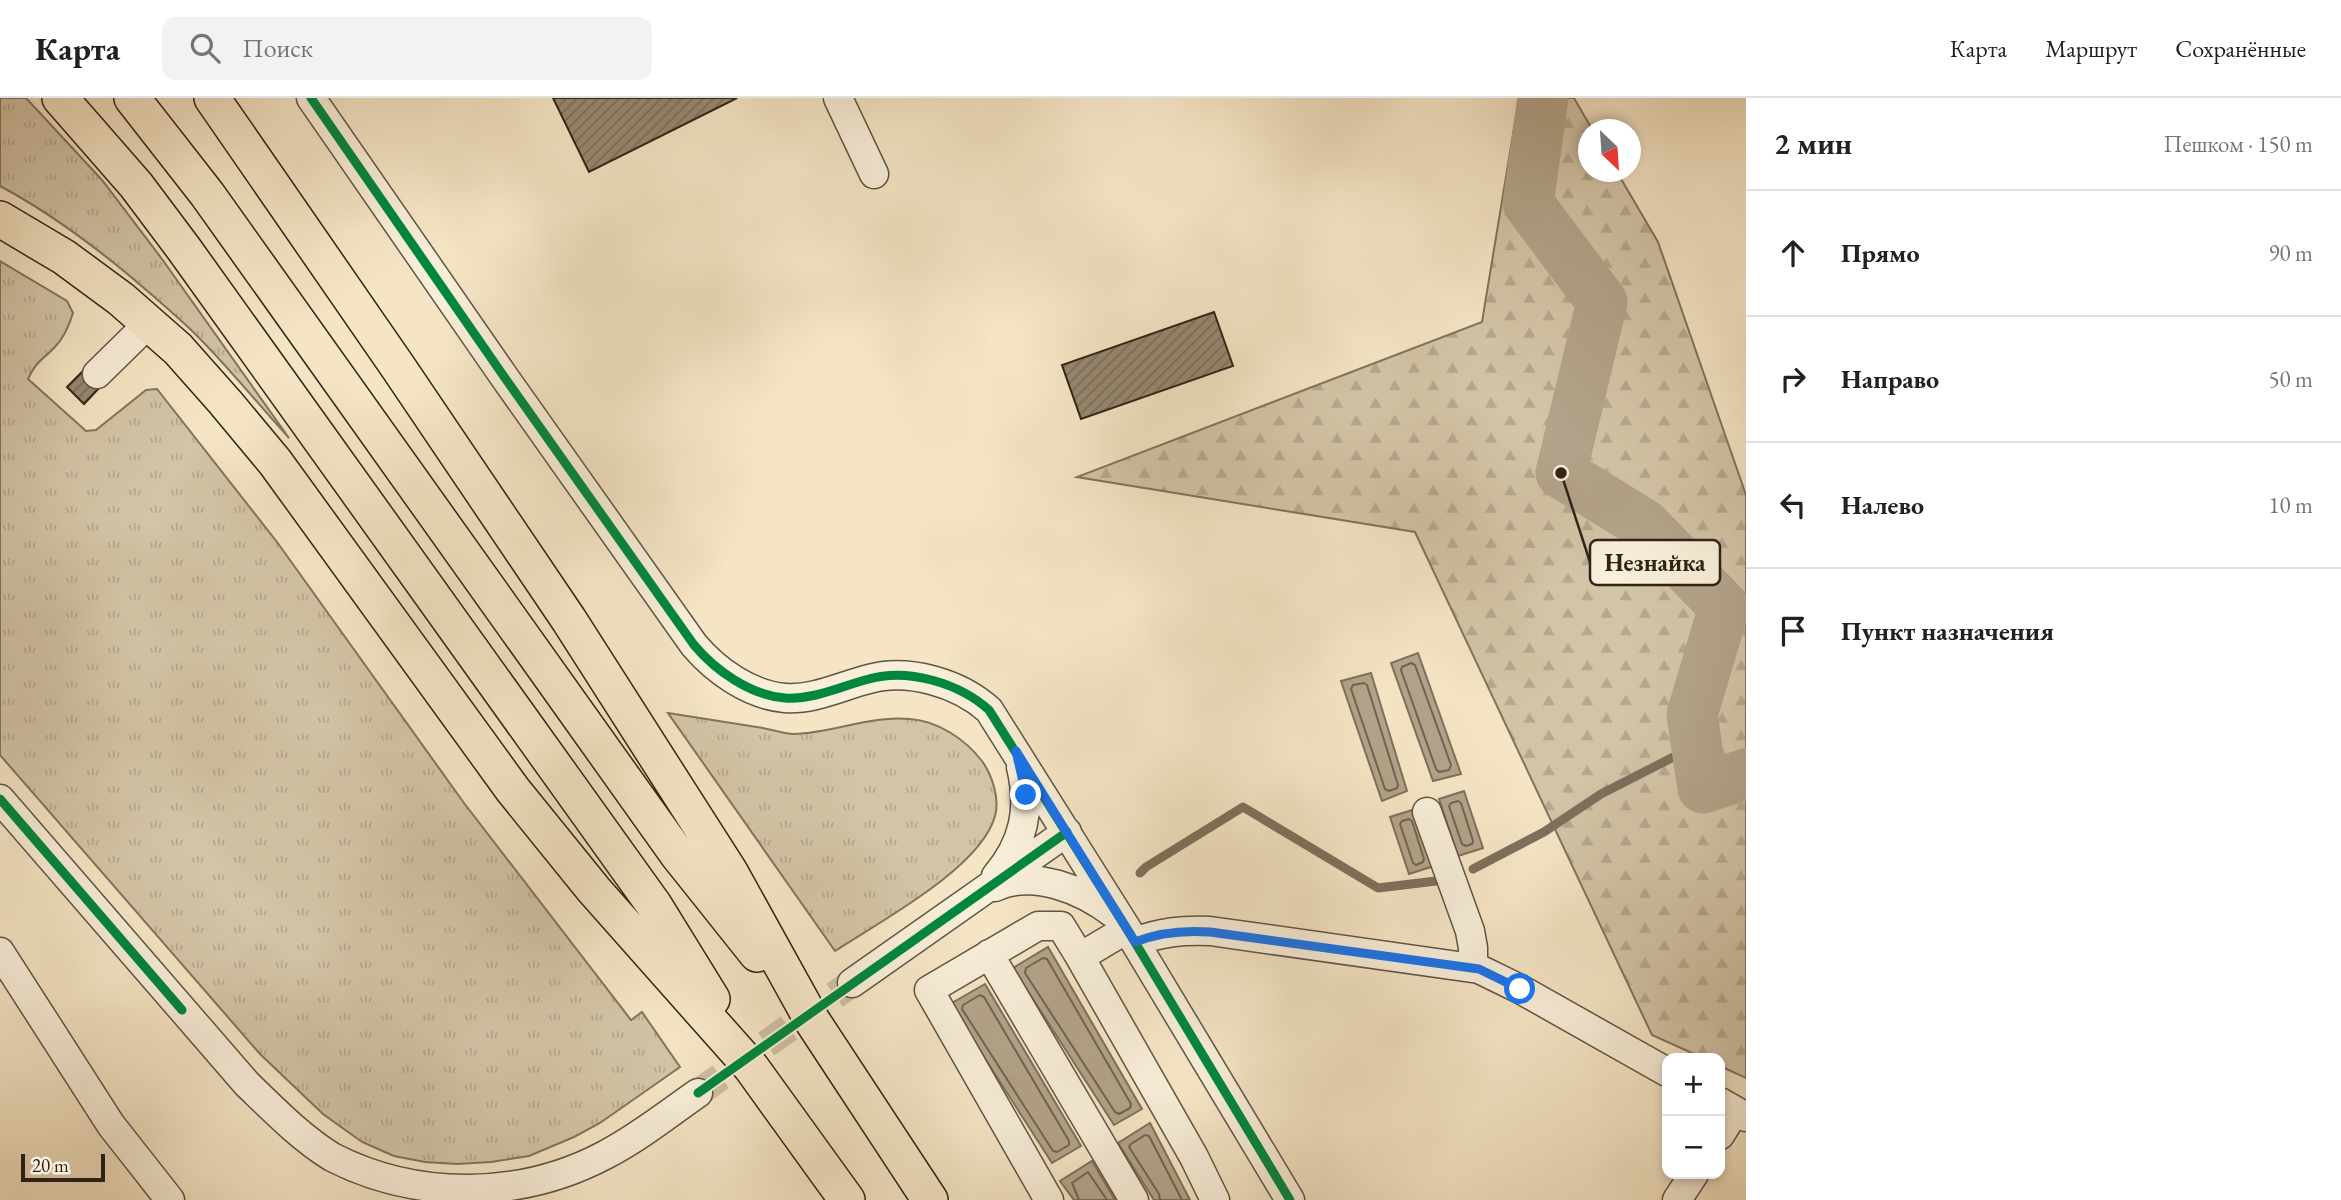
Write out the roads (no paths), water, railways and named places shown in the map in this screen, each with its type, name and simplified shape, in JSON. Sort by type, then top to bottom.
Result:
[{"type":"main road","points":[[60,98],[136,185],[184,248],[568,783],[663,918],[751,1067],[847,1200]]},
{"type":"main road","points":[[132,98],[199,184],[298,321],[678,855],[813,1022]]},
{"type":"main road","points":[[212,98],[569,620],[730,872],[813,1022],[930,1200]]},
{"type":"main road","points":[[0,219],[80,268],[121,299],[199,372],[275,462],[513,790],[594,890],[751,1067]]},
{"type":"street","points":[[311,98],[505,378],[694,645],[709,662],[758,691],[787,698],[811,696],[884,676],[912,677],[942,684],[969,695],[989,710],[1067,832],[1290,1200]]},
{"type":"street","points":[[838,98],[874,174]]},
{"type":"street","points":[[97,374],[149,323]]},
{"type":"street","points":[[977,896],[1009,858],[1022,830],[1026,795],[1016,751]]},
{"type":"street","points":[[0,799],[247,1084],[318,1148],[361,1172],[435,1194],[485,1193],[537,1184],[575,1170],[624,1145],[698,1093]]},
{"type":"street","points":[[1427,812],[1470,931],[1473,968]]},
{"type":"street","points":[[852,983],[1067,832]]},
{"type":"street","points":[[977,896],[1008,883],[1035,881],[1072,889],[1105,907],[1127,930],[1153,935],[1198,931],[1473,968],[1520,989],[1662,1069]]},
{"type":"street","points":[[1049,1200],[929,990],[1038,926],[1061,926],[1194,1157],[1215,1200]]},
{"type":"street","points":[[1080,957],[1127,930]]},
{"type":"street","points":[[0,953],[111,1125],[170,1200]]},
{"type":"street","points":[[989,954],[1134,1200]]},
{"type":"street","points":[[1725,1126],[1734,1110]]},
{"type":"street","points":[[1676,1200],[1691,1179]]},
{"type":"water","points":[[1418,653],[1461,774],[1433,781],[1391,663]]},
{"type":"water","points":[[1371,673],[1407,791],[1382,801],[1341,681]]},
{"type":"water","points":[[1464,791],[1483,848],[1458,856],[1439,799]]},
{"type":"water","points":[[1415,809],[1434,866],[1409,874],[1390,817]]},
{"type":"water","points":[[1048,947],[1142,1109],[1114,1125],[1013,968]]},
{"type":"water","points":[[985,984],[1081,1146],[1052,1163],[950,1004]]},
{"type":"water","points":[[1150,1123],[1190,1200],[1154,1200],[1118,1143]]},
{"type":"water","points":[[1092,1161],[1115,1200],[1074,1200],[1060,1181]]},
{"type":"waterway","points":[[1543,98],[1528,203],[1602,302],[1561,473],[1645,525],[1724,607],[1692,715],[1703,788],[1746,774]]},
{"type":"waterway","points":[[1473,869],[1544,832],[1601,794],[1697,745]]},
{"type":"waterway","points":[[1140,873],[1243,807],[1378,888],[1436,881]]},
{"type":"tunnel","points":[[698,1093],[852,983]]},
{"type":"place","name":"Незнайка","points":[[1561,473]]}]
